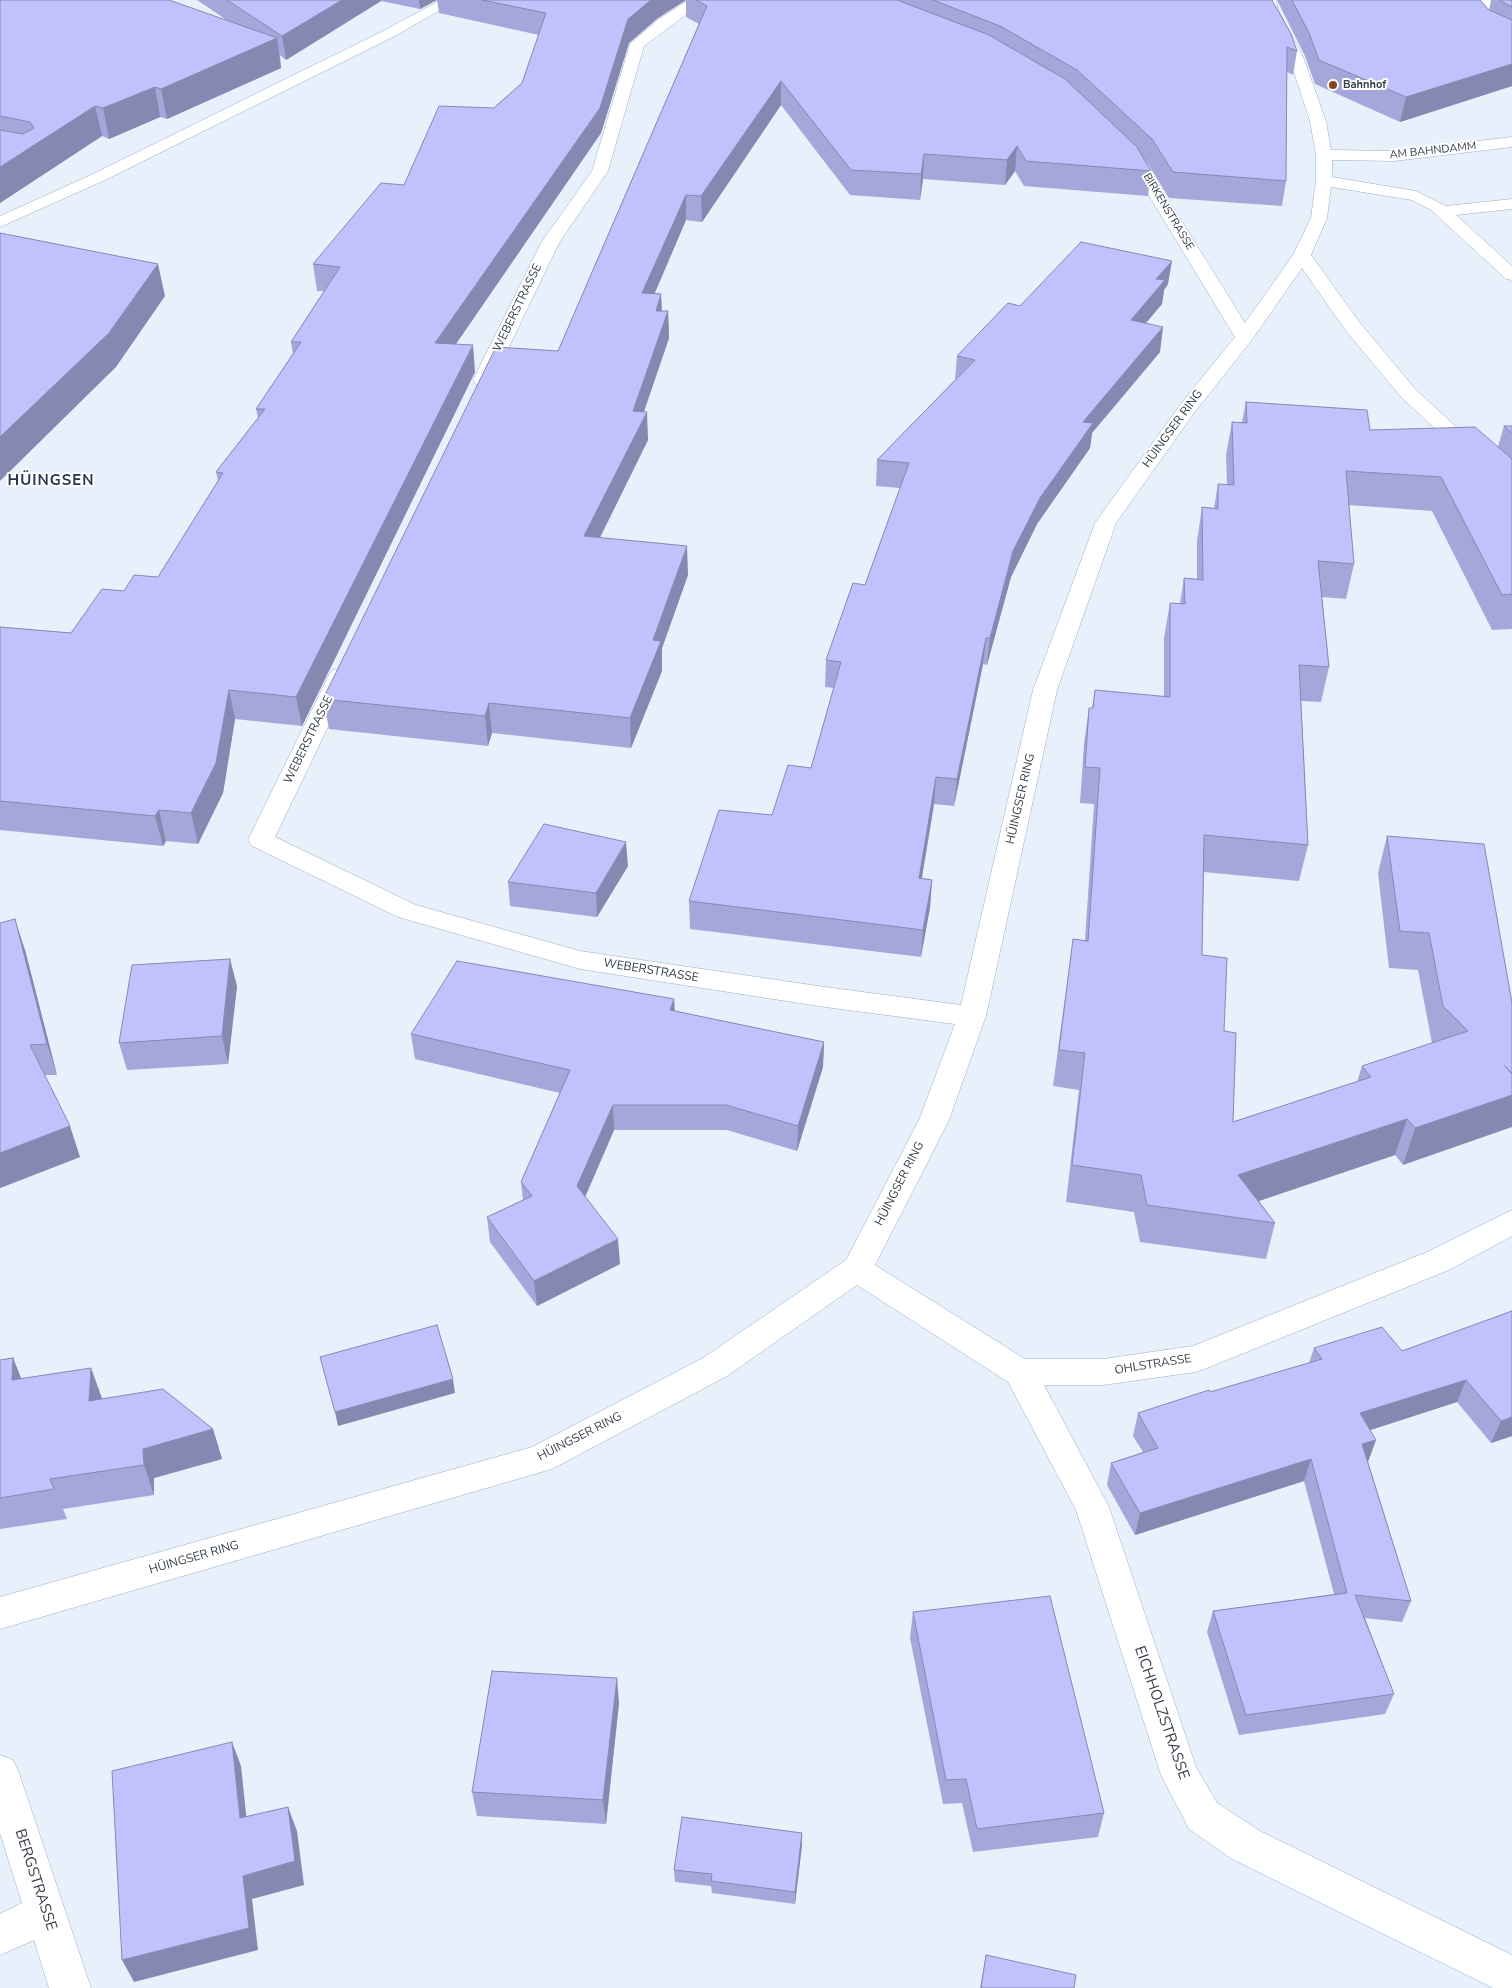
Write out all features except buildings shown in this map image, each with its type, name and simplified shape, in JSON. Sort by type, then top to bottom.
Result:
[{"type":"street","points":[[0,222],[97,178],[388,34],[451,0]]},
{"type":"street","name":"WEBERSTRASSE","points":[[472,403],[550,243],[600,170],[637,44],[664,22],[699,0]]},
{"type":"street","name":"HÜINGSER RING","points":[[0,1613],[540,1459],[715,1367],[856,1269],[934,1120],[972,1016],[1046,690],[1106,523],[1187,409],[1244,337],[1302,255],[1319,218],[1324,168],[1318,121],[1308,85],[1296,57],[1271,10],[1270,0]]},
{"type":"street","points":[[1493,0],[1486,3],[1476,14],[1489,28],[1512,41]]},
{"type":"street","name":"AM BAHNDAMM","points":[[1324,168],[1394,156],[1512,142]]},
{"type":"street","name":"BIRKENSTRASSE","points":[[1115,143],[1141,168],[1244,337]]},
{"type":"street","points":[[1324,168],[1416,196],[1442,211],[1512,275]]},
{"type":"street","points":[[1442,211],[1512,204]]},
{"type":"street","points":[[1302,255],[1353,327],[1409,394],[1512,488]]},
{"type":"street","name":"WEBERSTRASSE","points":[[352,653],[261,840],[407,911],[580,960],[825,997],[972,1016]]},
{"type":"street","name":"OHLSTRASSE","points":[[1020,1372],[1103,1372],[1196,1359],[1438,1261],[1512,1222]]},
{"type":"street","points":[[856,1269],[1020,1372]]},
{"type":"street","name":"EICHHOLZSTRASSE","points":[[1020,1372],[1092,1507],[1180,1775],[1203,1816],[1246,1845],[1512,1976]]},
{"type":"street","name":"BERGSTRASSE","points":[[0,1773],[70,1988]]},
{"type":"street","points":[[0,1936],[46,1913]]},
{"type":"place","name":"Bahnhof","points":[[1333,85]]},
{"type":"district","name":"HÜINGSEN","points":[[51,481]]}]
